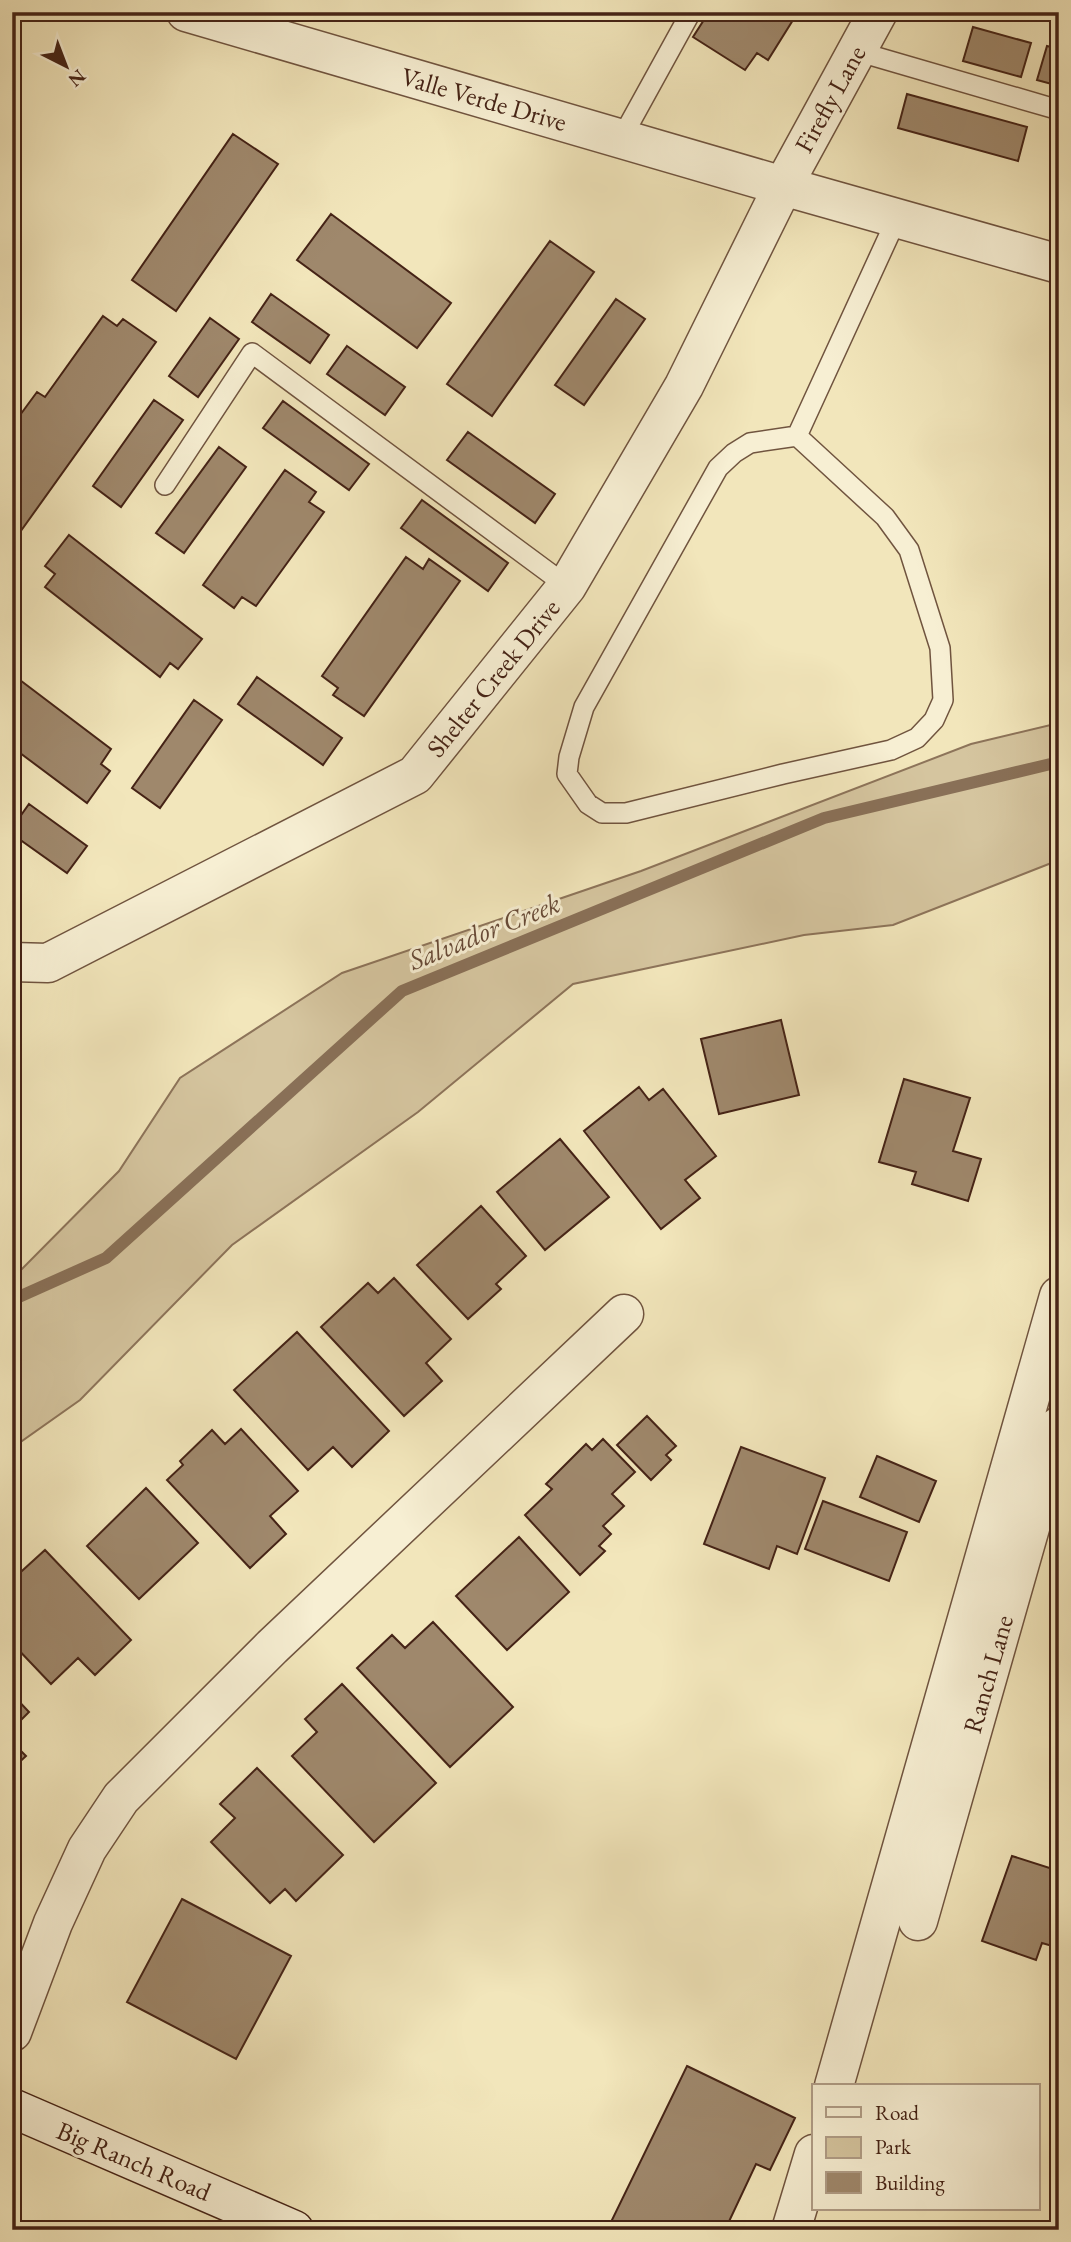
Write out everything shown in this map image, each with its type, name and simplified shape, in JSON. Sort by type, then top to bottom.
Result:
[{"type":"street","name":"Valle Verde Drive","points":[[186,12],[1059,264]]},
{"type":"street","name":"Firefly Lane","points":[[783,186],[878,12]]},
{"type":"street","name":"Shelter Creek Drive","points":[[12,962],[48,963],[415,775],[567,586],[684,387],[783,186]]},
{"type":"street","points":[[835,2084],[1059,1296]]},
{"type":"street","points":[[12,2032],[53,1923],[87,1849],[121,1798],[272,1647],[624,1314]]},
{"type":"street","name":"Ranch Lane","points":[[918,1921],[1058,1432]]},
{"type":"street","name":"Big Ranch Road","points":[[12,2108],[294,2230]]},
{"type":"street","points":[[791,2230],[812,2161]]},
{"type":"lane","points":[[621,139],[691,12]]},
{"type":"lane","points":[[856,51],[1059,110]]},
{"type":"lane","points":[[797,436],[897,218]]},
{"type":"lane","points":[[165,485],[252,353],[567,586]]},
{"type":"lane","points":[[797,436],[886,517],[909,550],[940,648],[943,700],[934,720],[917,738],[891,750],[626,813],[602,813],[588,803],[567,774],[569,757],[584,707],[718,468],[750,443],[797,436]]},
{"type":"green space","points":[[1059,723],[1059,860],[893,925],[804,935],[573,984],[418,1112],[232,1245],[80,1400],[12,1448],[12,1279],[119,1171],[180,1078],[342,973],[641,871],[971,744]]},
{"type":"building","points":[[709,12],[798,12],[768,60],[757,53],[745,70],[693,37]]},
{"type":"building","points":[[973,27],[1031,43],[1021,77],[963,61]]},
{"type":"building","points":[[1047,46],[1059,49],[1059,86],[1037,80]]},
{"type":"building","points":[[907,94],[1027,127],[1018,161],[898,128]]},
{"type":"building","points":[[233,134],[278,164],[176,311],[132,280]]},
{"type":"building","points":[[331,214],[451,303],[417,348],[297,260]]},
{"type":"building","points":[[550,241],[594,272],[492,416],[447,384]]},
{"type":"building","points":[[271,294],[329,335],[310,363],[252,322]]},
{"type":"building","points":[[616,299],[645,319],[584,405],[555,385]]},
{"type":"building","points":[[103,316],[117,326],[123,319],[156,342],[18,535],[12,531],[12,426],[37,392],[45,397]]},
{"type":"building","points":[[210,318],[239,339],[198,397],[169,376]]},
{"type":"building","points":[[347,346],[405,387],[385,415],[327,374]]},
{"type":"building","points":[[154,400],[183,420],[121,507],[93,486]]},
{"type":"building","points":[[283,401],[369,464],[349,490],[263,428]]},
{"type":"building","points":[[468,432],[555,494],[535,523],[447,460]]},
{"type":"building","points":[[219,447],[246,467],[184,553],[156,533]]},
{"type":"building","points":[[285,470],[316,492],[309,502],[324,512],[256,606],[242,597],[234,608],[203,585]]},
{"type":"building","points":[[422,500],[508,563],[488,591],[401,528]]},
{"type":"building","points":[[69,535],[202,639],[178,669],[170,663],[160,677],[45,587],[55,574],[45,566]]},
{"type":"building","points":[[406,557],[423,569],[429,559],[460,581],[364,716],[333,695],[338,688],[322,676]]},
{"type":"building","points":[[12,674],[111,749],[101,764],[110,771],[87,803],[12,747]]},
{"type":"building","points":[[257,677],[342,738],[323,765],[238,704]]},
{"type":"building","points":[[194,700],[222,720],[160,808],[132,788]]},
{"type":"building","points":[[29,804],[87,846],[67,873],[12,834],[12,828]]},
{"type":"building","points":[[781,1020],[799,1095],[719,1114],[701,1039]]},
{"type":"building","points":[[904,1079],[970,1098],[953,1151],[981,1159],[968,1201],[912,1184],[916,1172],[879,1162]]},
{"type":"building","points":[[639,1087],[649,1100],[663,1089],[716,1156],[685,1180],[700,1198],[661,1229],[584,1131]]},
{"type":"building","points":[[560,1139],[609,1197],[545,1250],[497,1192]]},
{"type":"building","points":[[481,1206],[526,1256],[496,1284],[501,1289],[468,1319],[417,1265]]},
{"type":"building","points":[[394,1278],[451,1339],[426,1363],[442,1381],[404,1416],[321,1327],[368,1283],[378,1293]]},
{"type":"building","points":[[297,1332],[389,1431],[352,1467],[333,1447],[308,1470],[234,1390]]},
{"type":"building","points":[[647,1416],[676,1446],[666,1455],[671,1460],[651,1480],[617,1445]]},
{"type":"building","points":[[241,1429],[298,1491],[270,1516],[286,1534],[250,1568],[167,1480],[183,1465],[180,1461],[212,1430],[225,1444]]},
{"type":"building","points":[[603,1439],[635,1472],[612,1494],[624,1506],[603,1526],[611,1534],[599,1546],[605,1551],[580,1575],[525,1515],[552,1489],[546,1484],[586,1444],[592,1450]]},
{"type":"building","points":[[741,1447],[825,1478],[797,1554],[777,1546],[769,1569],[704,1544]]},
{"type":"building","points":[[877,1456],[936,1481],[919,1522],[860,1497]]},
{"type":"building","points":[[146,1488],[198,1543],[139,1599],[87,1546]]},
{"type":"building","points":[[823,1501],[907,1532],[889,1581],[805,1549]]},
{"type":"building","points":[[519,1537],[569,1592],[507,1650],[456,1596]]},
{"type":"building","points":[[45,1550],[131,1640],[95,1675],[78,1658],[51,1684],[12,1643],[12,1580]]},
{"type":"building","points":[[433,1622],[513,1707],[450,1767],[357,1668],[392,1635],[405,1648]]},
{"type":"building","points":[[342,1684],[436,1783],[374,1842],[292,1756],[317,1732],[305,1719]]},
{"type":"building","points":[[12,1694],[29,1712],[12,1729]]},
{"type":"building","points":[[12,1742],[26,1756],[12,1769]]},
{"type":"building","points":[[257,1768],[343,1855],[296,1901],[285,1889],[270,1903],[211,1842],[235,1818],[220,1804]]},
{"type":"building","points":[[1012,1856],[1059,1871],[1059,1948],[1042,1943],[1036,1960],[982,1941]]},
{"type":"building","points":[[182,1899],[291,1956],[236,2059],[127,2002]]},
{"type":"building","points":[[687,2066],[795,2118],[770,2170],[756,2164],[725,2230],[621,2230],[610,2224]]},
{"type":"waterway","name":"Salvador Creek","points":[[12,1300],[106,1258],[402,991],[824,818],[1059,762]]}]
